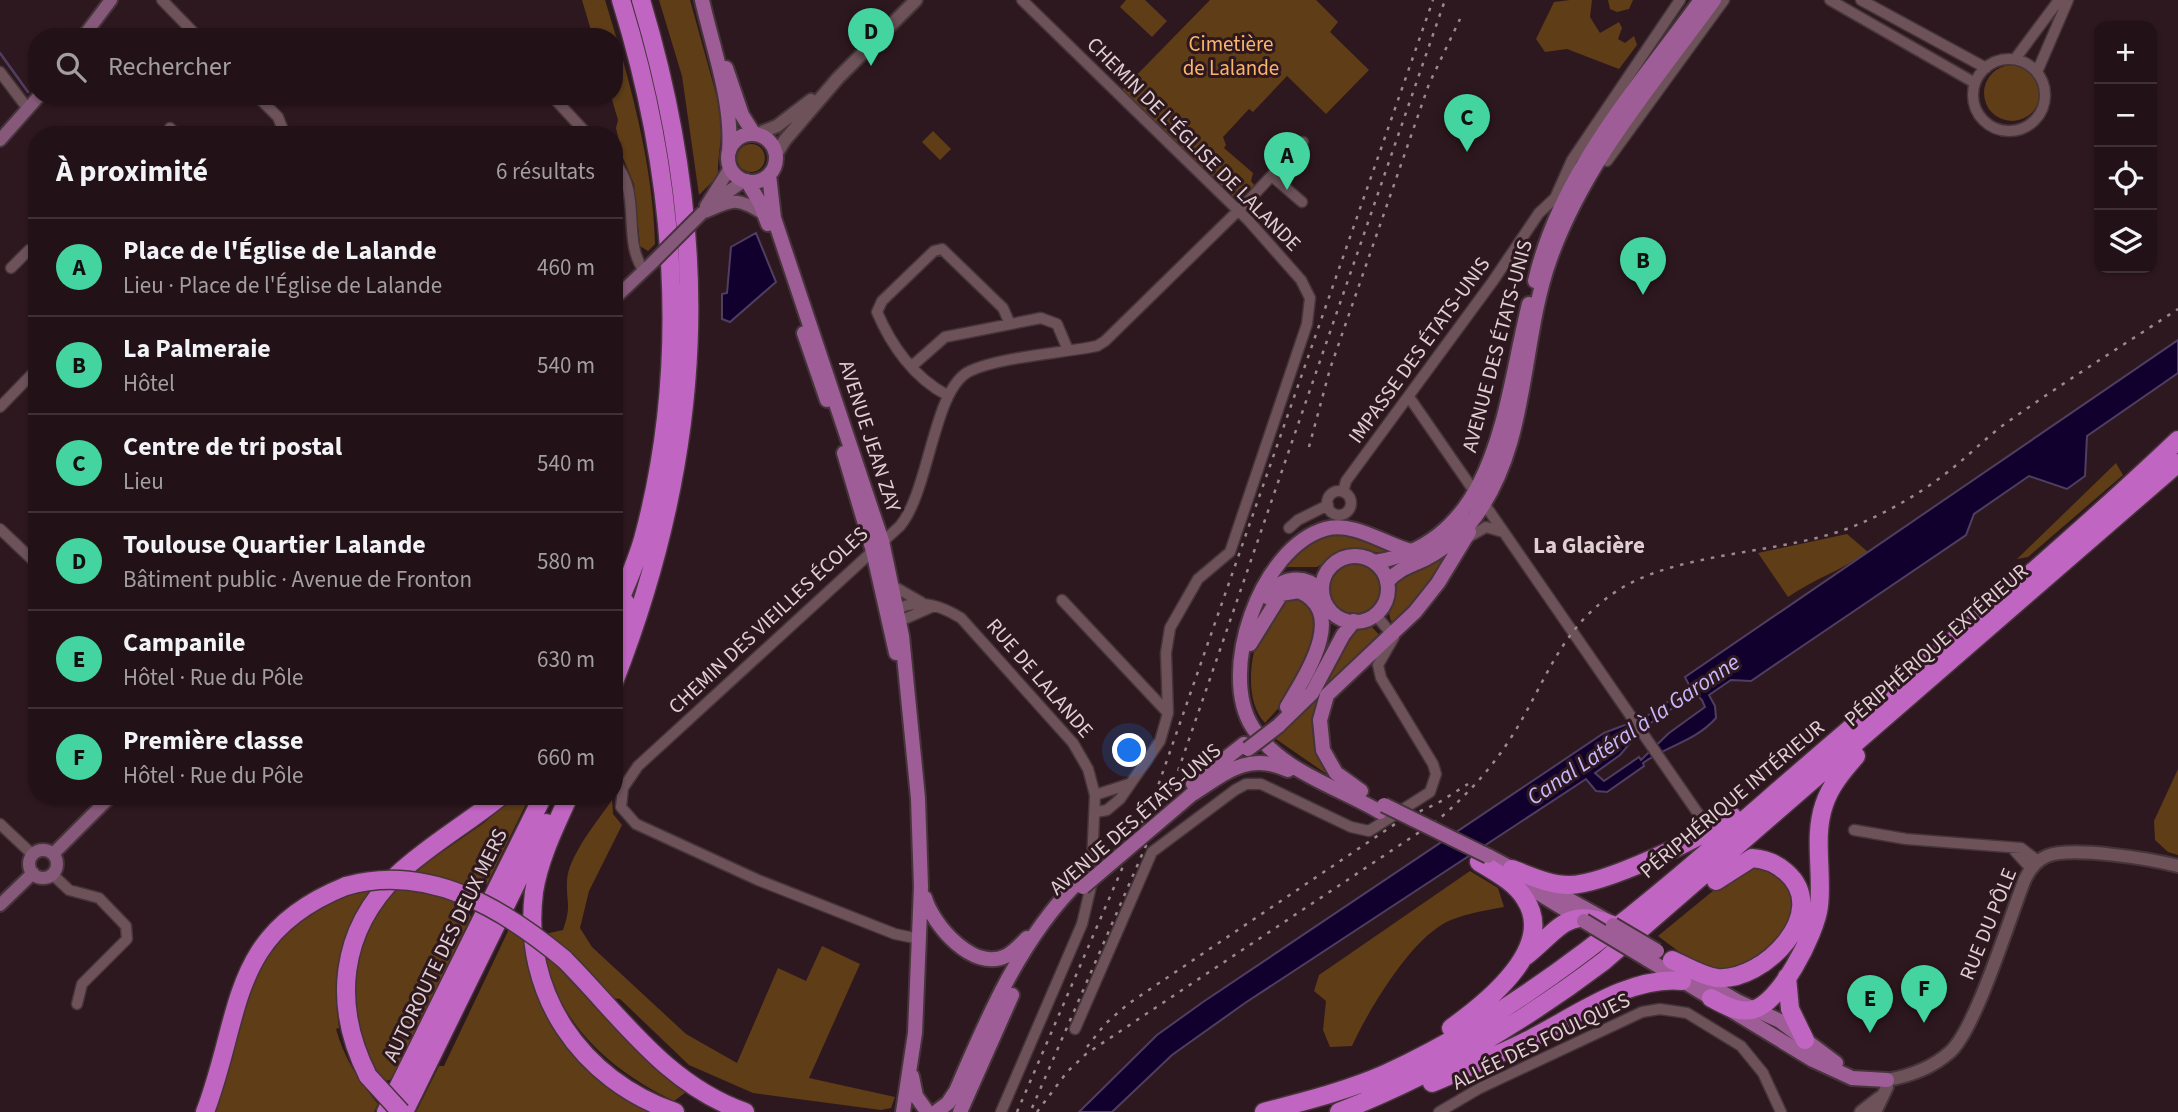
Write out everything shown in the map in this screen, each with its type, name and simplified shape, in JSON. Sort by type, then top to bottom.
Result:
[{"type":"highway","points":[[621,0],[653,120],[671,261],[669,386],[643,541],[623,608]]},
{"type":"highway","points":[[623,658],[650,584],[670,504],[684,422],[690,343],[688,245],[679,162],[661,69],[641,0]]},
{"type":"highway","name":"PÉRIPHÉRIQUE INTÉRIEUR","points":[[1264,1112],[1357,1085],[1439,1046],[1559,970],[1614,928],[1781,788],[2035,570],[2178,440]]},
{"type":"highway","name":"PÉRIPHÉRIQUE EXTÉRIEUR","points":[[1339,1112],[1443,1066],[1542,1006],[1665,911],[2178,463]]},
{"type":"highway","points":[[623,591],[643,541]]},
{"type":"highway","points":[[1711,998],[1742,1011],[1756,1009],[1787,976],[1805,946],[1818,916],[1819,834],[1823,805],[1838,778],[1890,714]]},
{"type":"highway","points":[[1512,869],[1556,884],[1588,883],[1706,834],[1765,789],[1781,788]]},
{"type":"highway","points":[[402,1112],[368,1076],[352,1038],[345,1003],[347,969],[356,937],[367,914],[397,876],[489,805]]},
{"type":"highway","name":"AUTOROUTE DES DEUX MERS","points":[[386,1112],[539,805]]},
{"type":"highway","name":"AUTOROUTE DES DEUX MERS","points":[[402,1112],[555,805]]},
{"type":"highway","points":[[565,805],[542,861],[534,892],[533,942],[544,991],[566,1033],[593,1064],[622,1087],[676,1112]]},
{"type":"highway","points":[[1483,859],[1526,900],[1533,934],[1526,956]]},
{"type":"highway","points":[[1659,957],[1717,978],[1746,974],[1774,954],[1793,933],[1800,916],[1801,895],[1790,875],[1781,867],[1772,862],[1752,859],[1729,870],[1676,913],[1665,911]]},
{"type":"highway","points":[[205,1112],[238,995],[257,952],[278,927],[301,908],[346,886],[388,880],[453,890],[509,918],[564,959],[656,1059],[691,1085],[745,1112]]},
{"type":"highway","points":[[1357,1085],[1380,1068],[1437,1038],[1457,1024],[1495,990],[1526,956],[1566,922],[1587,917],[1613,925]]},
{"type":"highway","points":[[1787,976],[1790,1009],[1805,1040]]},
{"type":"highway","points":[[1397,1088],[1424,1086],[1504,1052],[1632,987],[1659,980],[1682,981]]},
{"type":"highway","points":[[411,1112],[439,1042]]},
{"type":"main road","points":[[90,28],[111,0]]},
{"type":"main road","points":[[623,290],[702,213],[746,181],[759,181],[769,175],[775,156],[768,142],[756,134],[742,115],[702,0],[731,129],[730,168],[702,213]]},
{"type":"main road","name":"AVENUE DES ÉTATS-UNIS","points":[[1387,582],[1398,570],[1437,552],[1474,518],[1506,412],[1540,258],[1570,185],[1608,127],[1701,0]]},
{"type":"main road","name":"AVENUE DES ÉTATS-UNIS","points":[[1375,562],[1412,551],[1443,535],[1479,497],[1513,431],[1541,289],[1563,229],[1594,166],[1714,0]]},
{"type":"main road","points":[[0,139],[31,105]]},
{"type":"main road","points":[[729,152],[738,138],[756,134]]},
{"type":"main road","points":[[730,168],[746,181]]},
{"type":"main road","name":"AVENUE JEAN ZAY","points":[[769,175],[774,218],[878,546],[895,615]]},
{"type":"main road","name":"AVENUE JEAN ZAY","points":[[746,181],[764,214],[893,586],[918,798],[921,887],[911,1066],[903,1112]]},
{"type":"main road","points":[[1526,315],[1524,305],[1535,257],[1555,198]]},
{"type":"main road","points":[[702,213],[725,201],[734,200],[743,201],[764,214]]},
{"type":"main road","points":[[1378,805],[1336,773],[1328,763],[1319,737],[1320,720],[1331,688],[1392,635],[1428,596],[1464,540],[1474,518]]},
{"type":"main road","points":[[1378,805],[1285,761],[1262,740],[1245,715],[1238,680],[1239,657],[1248,626],[1272,576],[1290,551],[1325,530],[1349,528],[1412,551]]},
{"type":"main road","points":[[1322,591],[1327,571],[1334,563],[1354,556],[1375,562],[1387,582],[1386,600],[1375,614],[1354,621],[1332,612],[1322,591],[1314,584],[1299,579],[1277,585],[1261,611],[1246,664],[1247,696],[1265,735],[1292,759],[1483,859],[1505,874],[1737,1001],[1780,1021],[1842,1066],[1868,1080]]},
{"type":"main road","points":[[1272,576],[1287,571],[1327,571]]},
{"type":"main road","name":"AVENUE DES ÉTATS-UNIS","points":[[1250,644],[1281,594],[1298,591],[1311,599],[1321,623],[1322,637],[1287,707]]},
{"type":"main road","name":"AVENUE DES ÉTATS-UNIS","points":[[1275,724],[1309,683],[1334,632],[1332,612]]},
{"type":"main road","name":"AVENUE DES ÉTATS-UNIS","points":[[932,1111],[948,1103],[956,1091],[1024,952],[1049,914],[1081,883],[1312,693],[1343,635],[1354,621]]},
{"type":"main road","points":[[1189,793],[1245,763],[1267,761],[1378,805]]},
{"type":"main road","points":[[53,854],[101,805]]},
{"type":"main road","points":[[45,850],[53,854],[57,864],[52,874],[42,877],[33,873],[29,866],[33,855],[45,850]]},
{"type":"main road","points":[[1483,859],[1512,869],[1587,917]]},
{"type":"main road","points":[[0,905],[33,873]]},
{"type":"main road","name":"AVENUE DES ÉTATS-UNIS","points":[[960,1112],[1027,962],[1081,883]]},
{"type":"main road","points":[[921,887],[928,909],[946,934],[974,954],[999,958],[1018,947],[1049,914]]},
{"type":"main road","points":[[1613,925],[1659,957],[1682,981],[1814,1060],[1852,1077],[1887,1080]]},
{"type":"main road","points":[[920,939],[928,934],[946,934]]},
{"type":"main road","name":"AVENUE JEAN ZAY","points":[[911,1066],[916,1096],[932,1111]]},
{"type":"main road","points":[[909,1112],[932,1111]]},
{"type":"street","points":[[162,0],[189,28]]},
{"type":"street","points":[[775,156],[785,140],[838,78],[916,0]]},
{"type":"street","name":"CHEMIN DE L'ÉGLISE DE LALANDE","points":[[1022,0],[1237,210],[1301,280],[1310,298],[1310,309],[1230,552],[1198,579],[1170,628],[1166,653],[1168,713],[1160,741],[1113,805],[1096,812]]},
{"type":"street","points":[[1555,198],[1572,160],[1680,0]]},
{"type":"street","name":"AVENUE DES ÉTATS-UNIS","points":[[1563,229],[1611,154],[1724,0]]},
{"type":"street","points":[[1830,0],[1975,83]]},
{"type":"street","points":[[1861,0],[1986,68]]},
{"type":"street","points":[[2015,59],[2059,0]]},
{"type":"street","points":[[2037,72],[2068,0]]},
{"type":"street","points":[[2015,59],[2037,72],[2046,91],[2042,112],[2030,125],[2002,131],[1984,121],[1974,103],[1975,83],[1986,68],[2000,60],[2015,59]]},
{"type":"street","points":[[0,72],[28,109]]},
{"type":"street","points":[[756,134],[777,126],[797,113],[838,78]]},
{"type":"street","points":[[266,105],[278,117],[282,126]]},
{"type":"street","points":[[560,105],[580,126]]},
{"type":"street","name":"CHEMIN DES VIEILLES ÉCOLES","points":[[623,788],[638,766],[907,517],[914,504],[947,395],[965,373],[973,369],[1097,346],[1105,341],[1303,142]]},
{"type":"street","points":[[623,176],[629,186],[636,254],[647,267]]},
{"type":"street","points":[[1272,176],[1302,202]]},
{"type":"street","name":"IMPASSE DES ÉTATS-UNIS","points":[[1343,492],[1346,481],[1539,214],[1555,198]]},
{"type":"street","points":[[947,395],[933,387],[890,342],[877,307],[933,251],[942,249],[1003,309],[1010,324]]},
{"type":"street","points":[[11,268],[28,251]]},
{"type":"street","points":[[912,366],[945,337],[1050,319],[1062,330],[1068,350]]},
{"type":"street","points":[[0,407],[28,378]]},
{"type":"street","points":[[1409,397],[1704,822]]},
{"type":"street","points":[[1343,492],[1351,502],[1348,511],[1336,514],[1328,505],[1330,495],[1343,492]]},
{"type":"street","points":[[1289,528],[1298,520],[1328,505]]},
{"type":"street","points":[[1464,540],[1486,527],[1504,532]]},
{"type":"street","points":[[0,529],[28,555]]},
{"type":"street","name":"RUE DE LALANDE","points":[[893,586],[921,603],[935,606],[961,618],[975,630],[1073,743],[1088,769],[1095,795],[1091,886],[1082,924],[1001,1112]]},
{"type":"street","points":[[1062,600],[1168,713]]},
{"type":"street","name":"RUE DE LALANDE","points":[[895,615],[921,603]]},
{"type":"street","points":[[895,615],[935,606]]},
{"type":"street","points":[[1075,1029],[1152,852],[1235,790],[1246,785],[1261,784],[1352,827],[1369,831],[1430,792],[1436,774],[1433,764],[1381,678],[1378,664],[1394,642],[1392,635],[1375,614]]},
{"type":"street","points":[[1095,795],[1130,784]]},
{"type":"street","name":"CHEMIN DES VIEILLES ÉCOLES","points":[[621,805],[636,824],[724,865],[895,934],[920,939]]},
{"type":"street","points":[[0,824],[33,855]]},
{"type":"street","points":[[1854,830],[1906,839],[2012,848],[2034,865],[2063,853],[2146,859],[2178,866]]},
{"type":"street","name":"RUE DU PÔLE","points":[[1887,1080],[1933,1065],[1959,1042],[2034,865]]},
{"type":"street","points":[[52,874],[69,890],[99,898],[126,926],[127,939],[82,985],[77,1004]]},
{"type":"street","name":"ALLÉE DES FOULQUES","points":[[1439,1112],[1480,1088],[1642,1012],[1660,1009],[1687,1013],[1741,1046],[1763,1073],[1781,1112]]},
{"type":"street","points":[[1875,1112],[1887,1080]]},
{"type":"street","points":[[1861,1112],[1882,1096]]},
{"type":"green space","points":[[582,0],[605,0],[613,28],[590,28]]},
{"type":"green space","points":[[659,0],[690,0],[721,112],[718,176],[699,195],[682,76]]},
{"type":"green space","points":[[1126,0],[1145,0],[1167,21],[1152,37],[1120,7]]},
{"type":"green space","name":"Cimetière de Lalande","points":[[1210,0],[1316,0],[1338,22],[1330,32],[1369,70],[1326,114],[1287,76],[1253,112],[1249,109],[1223,137],[1226,145],[1224,148],[1253,173],[1251,181],[1255,186],[1239,203],[1122,90]]},
{"type":"green space","points":[[1592,0],[1590,17],[1600,33],[1619,22],[1622,28],[1618,39],[1625,43],[1634,36],[1637,45],[1619,69],[1567,49],[1545,52],[1536,39],[1554,2]]},
{"type":"green space","points":[[1608,0],[1633,0],[1629,9],[1617,12],[1610,9]]},
{"type":"green space","points":[[623,60],[650,182],[655,244],[648,251],[640,246],[634,184],[623,158],[623,126],[616,126],[618,120],[614,105],[623,105]]},
{"type":"green space","points":[[2006,65],[2018,65],[2028,69],[2036,77],[2040,93],[2036,109],[2028,117],[2018,121],[2006,121],[1996,117],[1988,109],[1984,99],[1984,87],[1988,77],[1996,69]]},
{"type":"green space","points":[[933,131],[951,149],[940,160],[922,142]]},
{"type":"green space","points":[[751,144],[761,148],[765,158],[761,168],[751,172],[741,168],[737,158],[741,148]]},
{"type":"green space","points":[[2116,463],[2123,475],[2028,557],[2017,559]]},
{"type":"green space","points":[[1339,531],[1389,547],[1385,553],[1348,549],[1317,567],[1281,567],[1308,541]]},
{"type":"green space","points":[[1847,534],[1868,552],[1788,597],[1758,553]]},
{"type":"green space","points":[[1460,538],[1430,589],[1394,622],[1391,621],[1388,610],[1398,578]]},
{"type":"green space","points":[[1355,564],[1373,571],[1380,589],[1373,607],[1355,614],[1337,607],[1330,589],[1337,571]]},
{"type":"green space","points":[[1294,596],[1312,606],[1319,635],[1285,701],[1265,723],[1259,715],[1252,694],[1251,671],[1255,648],[1270,617],[1286,597]]},
{"type":"green space","points":[[1371,626],[1383,639],[1325,690],[1331,777],[1273,737],[1352,632]]},
{"type":"green space","points":[[2178,769],[2178,855],[2168,852],[2155,840],[2154,821]]},
{"type":"green space","points":[[504,805],[526,805],[487,884],[476,885],[473,891],[410,874],[484,823]]},
{"type":"green space","points":[[608,805],[612,805],[613,814],[622,825],[589,891],[580,928],[592,947],[686,1034],[737,1063],[778,968],[806,981],[822,946],[860,964],[809,1078],[895,1097],[891,1108],[881,1110],[753,1093],[689,1065],[620,999],[610,998],[545,934],[563,930],[568,909],[569,871],[585,838]]},
{"type":"green space","points":[[1759,865],[1780,874],[1795,899],[1787,932],[1754,961],[1736,968],[1716,971],[1694,963],[1658,936],[1736,872]]},
{"type":"green space","points":[[1470,871],[1498,888],[1504,907],[1460,917],[1437,928],[1400,966],[1377,999],[1352,1046],[1330,1047],[1323,1030],[1326,1001],[1314,991],[1319,975]]},
{"type":"green space","points":[[397,887],[420,889],[465,904],[471,917],[392,1079],[386,1081],[378,1076],[372,1067],[361,1041],[352,984],[364,933],[376,912]]},
{"type":"green space","points":[[377,888],[348,939],[343,954],[337,986],[339,1028],[336,1029],[353,1069],[378,1104],[374,1112],[214,1112],[256,968],[293,922],[351,892]]},
{"type":"green space","points":[[510,927],[527,940],[559,1035],[570,1050],[601,1080],[656,1112],[416,1112],[439,1066],[444,1066]]},
{"type":"green space","points":[[554,959],[644,1057],[689,1090],[674,1101],[630,1076],[593,1045],[577,1027],[552,984],[544,960]]},
{"type":"water","points":[[756,233],[776,282],[730,322],[722,319],[722,294],[727,293],[731,247]]},
{"type":"water","name":"Canal Latéral à la Garonne","points":[[2178,340],[2178,373],[2087,436],[2085,476],[2067,489],[2029,476],[1974,514],[1966,535],[1751,681],[1731,680],[1709,695],[1715,706],[1716,718],[1708,726],[1651,757],[1643,763],[1644,766],[1607,792],[1596,791],[1586,779],[1245,1003],[1172,1055],[1112,1112],[1079,1112],[1157,1035],[1604,733],[1630,723],[1632,726],[1690,687],[1685,677]],"holes":[[[1695,693],[1705,707],[1669,733],[1641,760],[1639,757],[1604,781],[1595,773],[1620,755],[1643,728]]]},
{"type":"waterway","points":[[0,53],[28,92]]},
{"type":"railway","points":[[1017,1112],[1159,783],[1433,0]]},
{"type":"railway","points":[[1032,1108],[1177,774],[1445,0]]},
{"type":"railway","points":[[1309,447],[1330,369],[1429,84],[1460,19]]},
{"type":"railway","points":[[1037,1112],[1067,1072],[1086,1054],[1450,810],[1479,780],[1504,748],[1565,643],[1593,610],[1611,595],[1637,580],[1666,569],[1830,534],[1884,512],[1943,475],[1996,431],[2067,381],[2178,309]]},
{"type":"railway","points":[[1087,1047],[1105,1024],[1128,1004],[1401,820],[1438,803],[1468,784]]},
{"type":"place","name":"Toulouse Quartier Lalande","points":[[871,66]]},
{"type":"place","name":"Centre de tri postal","points":[[1467,152]]},
{"type":"place","name":"Place de l'Église de Lalande","points":[[1287,190]]},
{"type":"place","name":"La Palmeraie","points":[[1643,295]]},
{"type":"place","name":"Première classe","points":[[1924,1023]]},
{"type":"place","name":"Campanile","points":[[1870,1033]]},
{"type":"district","name":"La Glacière","points":[[1589,545]]}]
